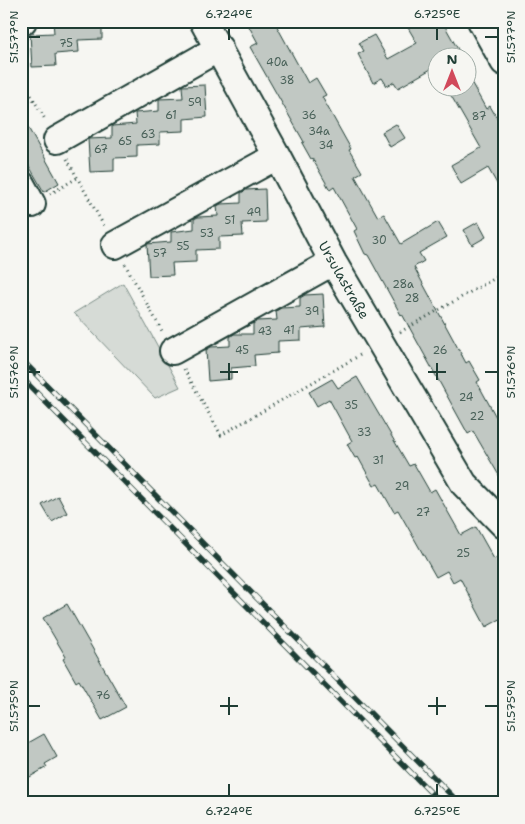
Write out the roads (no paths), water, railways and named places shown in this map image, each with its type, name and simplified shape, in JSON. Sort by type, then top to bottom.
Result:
[{"type":"street","name":"Ursulastraße","points":[[204,21],[333,262],[464,484],[504,525]]},
{"type":"street","points":[[481,21],[504,62]]},
{"type":"street","points":[[57,140],[219,48]]},
{"type":"street","points":[[115,245],[277,156]]},
{"type":"street","points":[[173,351],[333,262]]},
{"type":"railway","points":[[21,359],[459,803]]},
{"type":"railway","points":[[21,377],[441,803]]}]
